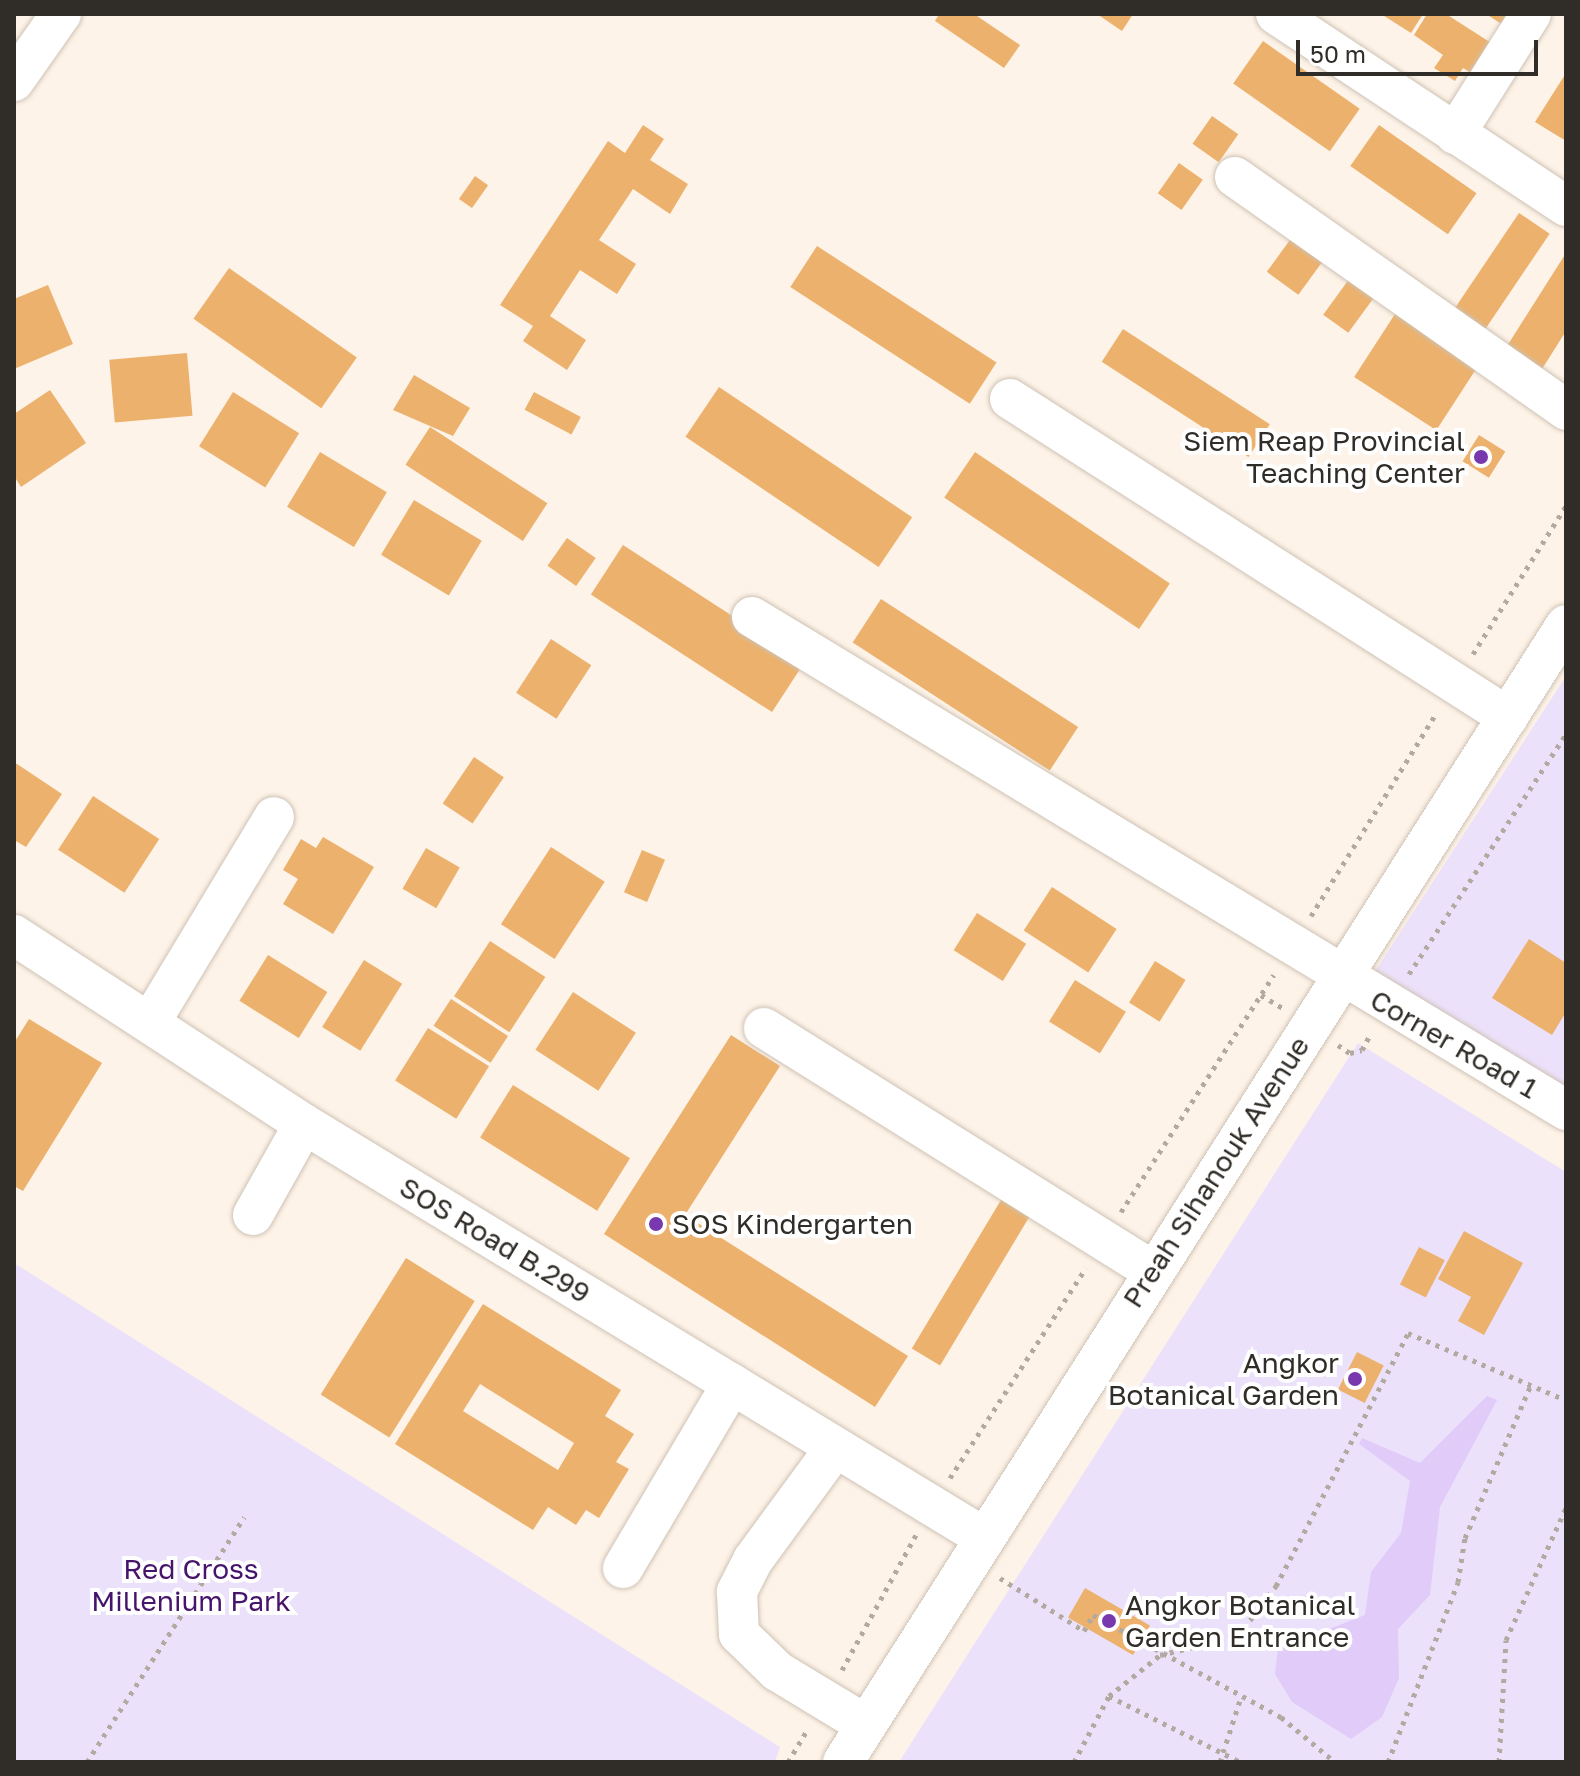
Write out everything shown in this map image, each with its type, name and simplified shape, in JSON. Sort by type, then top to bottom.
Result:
[{"type":"street","points":[[14,81],[61,14]]},
{"type":"street","points":[[1276,14],[1566,206]]},
{"type":"street","points":[[1455,134],[1531,14]]},
{"type":"street","points":[[1235,177],[1566,410]]},
{"type":"street","points":[[1010,399],[1508,717]]},
{"type":"street","name":"Corner Road 1","points":[[752,617],[1341,980],[1566,1110]]},
{"type":"street","name":"Preah Sihanouk Avenue","points":[[843,1762],[982,1536],[1566,625]]},
{"type":"street","points":[[151,1021],[274,817]]},
{"type":"street","name":"SOS Road B.299","points":[[14,935],[151,1021],[304,1124],[982,1536]]},
{"type":"street","points":[[764,1028],[1152,1270]]},
{"type":"street","points":[[253,1215],[304,1124]]},
{"type":"street","points":[[623,1568],[732,1384]]},
{"type":"street","points":[[835,1448],[737,1592],[739,1634],[777,1671],[866,1725]]},
{"type":"path","points":[[788,1762],[933,1505],[1292,947],[1566,506]]},
{"type":"path","points":[[1261,995],[1350,1053],[1362,1050],[1566,734]]},
{"type":"path","points":[[1074,1762],[1109,1696],[1160,1655],[1238,1636],[1276,1586],[1408,1333],[1566,1400]]},
{"type":"path","points":[[1388,1762],[1458,1582],[1465,1538],[1530,1387]]},
{"type":"path","points":[[1499,1762],[1506,1640],[1566,1508]]},
{"type":"path","points":[[87,1762],[244,1517]]},
{"type":"path","points":[[995,1575],[1084,1631],[1093,1615],[1240,1700],[1281,1717],[1335,1762]]},
{"type":"path","points":[[1109,1696],[1240,1762]]},
{"type":"path","points":[[1220,1762],[1240,1700]]},
{"type":"green space","points":[[1566,676],[1566,1090],[1374,973]]},
{"type":"green space","name":"Angkor Botanical Garden","points":[[1358,1043],[1566,1172],[1566,1762],[899,1762]]},
{"type":"green space","name":"Red Cross Millenium Park","points":[[14,1263],[780,1747],[775,1762],[14,1762]]},
{"type":"shaded area","points":[[1487,1396],[1497,1400],[1440,1507],[1430,1595],[1398,1629],[1399,1678],[1382,1717],[1351,1739],[1292,1702],[1275,1674],[1278,1649],[1365,1615],[1371,1572],[1401,1533],[1410,1481],[1359,1444],[1362,1438],[1420,1463]]},
{"type":"building","points":[[939,14],[974,14],[1020,45],[1004,68],[935,21]]},
{"type":"building","points":[[1097,14],[1133,14],[1122,31]]},
{"type":"building","points":[[1381,14],[1423,14],[1411,33]]},
{"type":"building","points":[[1427,14],[1446,14],[1499,48],[1480,78],[1463,68],[1455,81],[1434,68],[1443,55],[1414,35]]},
{"type":"building","points":[[1486,14],[1526,14],[1514,32]]},
{"type":"building","points":[[1263,41],[1360,109],[1330,151],[1233,84]]},
{"type":"building","points":[[1566,73],[1566,141],[1535,122]]},
{"type":"building","points":[[1212,116],[1238,134],[1219,162],[1192,144]]},
{"type":"building","points":[[643,125],[664,139],[650,160],[688,184],[670,214],[633,189],[599,240],[636,264],[617,294],[580,270],[550,316],[586,340],[567,370],[523,341],[533,326],[500,305],[608,141],[625,153]]},
{"type":"building","points":[[1379,125],[1476,193],[1448,234],[1350,166]]},
{"type":"building","points":[[1179,163],[1203,180],[1182,210],[1158,193]]},
{"type":"building","points":[[475,176],[488,185],[472,208],[459,199]]},
{"type":"building","points":[[1519,213],[1550,234],[1480,337],[1449,317]]},
{"type":"building","points":[[1295,233],[1327,256],[1298,295],[1267,272]]},
{"type":"building","points":[[817,246],[996,363],[970,404],[790,287]]},
{"type":"building","points":[[1566,253],[1566,331],[1537,377],[1502,354]]},
{"type":"building","points":[[229,268],[357,357],[321,408],[193,319]]},
{"type":"building","points":[[1352,275],[1377,293],[1348,333],[1323,315]]},
{"type":"building","points":[[48,285],[73,344],[14,369],[14,299]]},
{"type":"building","points":[[1395,314],[1477,367],[1436,430],[1354,377]]},
{"type":"building","points":[[1123,329],[1270,424],[1249,457],[1102,362]]},
{"type":"building","points":[[187,353],[192,416],[115,423],[109,360]]},
{"type":"building","points":[[414,375],[470,408],[453,436],[393,410]]},
{"type":"building","points":[[719,387],[912,517],[879,567],[685,437]]},
{"type":"building","points":[[50,390],[86,443],[21,487],[14,476],[14,414]]},
{"type":"building","points":[[233,392],[299,433],[265,488],[199,446]]},
{"type":"building","points":[[534,392],[581,417],[571,435],[525,410]]},
{"type":"building","points":[[430,427],[547,503],[523,541],[405,465]]},
{"type":"building","points":[[1479,435],[1505,451],[1489,478],[1463,461]]},
{"type":"building","points":[[320,452],[387,492],[354,547],[287,507]]},
{"type":"building","points":[[975,452],[1170,583],[1139,629],[944,498]]},
{"type":"building","points":[[414,500],[482,541],[449,596],[381,555]]},
{"type":"building","points":[[567,538],[596,558],[576,586],[547,566]]},
{"type":"building","points":[[623,545],[804,663],[772,712],[591,594]]},
{"type":"building","points":[[881,599],[1078,727],[1050,771],[853,643]]},
{"type":"building","points":[[551,639],[591,665],[556,719],[516,693]]},
{"type":"building","points":[[474,757],[504,777],[473,824],[443,803]]},
{"type":"building","points":[[14,762],[62,794],[26,847],[14,840]]},
{"type":"building","points":[[93,796],[159,839],[124,893],[58,850]]},
{"type":"building","points":[[323,837],[374,867],[333,934],[283,904],[298,879],[283,870],[301,839],[316,848]]},
{"type":"building","points":[[551,847],[605,882],[555,959],[501,924]]},
{"type":"building","points":[[426,848],[460,868],[436,908],[402,889]]},
{"type":"building","points":[[642,850],[665,860],[647,902],[624,892]]},
{"type":"building","points":[[1052,887],[1117,929],[1088,973],[1024,931]]},
{"type":"building","points":[[977,913],[1026,944],[1003,981],[954,950]]},
{"type":"building","points":[[1529,939],[1566,963],[1566,1012],[1552,1035],[1492,998]]},
{"type":"building","points":[[490,941],[545,977],[509,1032],[454,996]]},
{"type":"building","points":[[268,955],[327,992],[299,1038],[239,1001]]},
{"type":"building","points":[[364,960],[402,984],[360,1051],[322,1027]]},
{"type":"building","points":[[1155,961],[1186,980],[1160,1022],[1129,1003]]},
{"type":"building","points":[[1075,980],[1126,1012],[1100,1053],[1049,1022]]},
{"type":"building","points":[[573,992],[636,1033],[598,1091],[535,1050]]},
{"type":"building","points":[[451,999],[508,1036],[491,1063],[434,1026]]},
{"type":"building","points":[[29,1019],[102,1063],[23,1191],[14,1186],[14,1043]]},
{"type":"building","points":[[428,1028],[489,1066],[456,1119],[395,1081]]},
{"type":"building","name":"SOS Kindergarten","points":[[731,1035],[780,1066],[685,1215],[908,1356],[875,1407],[604,1234]]},
{"type":"building","points":[[513,1085],[630,1158],[597,1211],[480,1138]]},
{"type":"building","points":[[1004,1195],[1032,1212],[940,1365],[912,1348]]},
{"type":"building","points":[[1464,1231],[1523,1263],[1484,1335],[1458,1321],[1471,1297],[1438,1279]]},
{"type":"building","points":[[1419,1247],[1445,1260],[1426,1298],[1400,1284]]},
{"type":"building","points":[[406,1258],[475,1301],[389,1437],[321,1395]]},
{"type":"building","points":[[483,1304],[621,1390],[605,1416],[634,1434],[616,1462],[629,1469],[599,1518],[586,1510],[576,1525],[548,1507],[533,1530],[395,1444]],"holes":[[[480,1384],[574,1443],[558,1470],[463,1411]]]},
{"type":"building","points":[[1357,1352],[1384,1366],[1365,1403],[1338,1389]]},
{"type":"building","name":"Angkor Botanical Garden Entrance","points":[[1085,1588],[1150,1625],[1133,1655],[1068,1617]]},
{"type":"place","name":"Siem Reap Provincial Teaching Center","points":[[1481,457]]},
{"type":"place","name":"SOS Kindergarten","points":[[656,1224]]},
{"type":"place","name":"Angkor Botanical Garden","points":[[1355,1379]]},
{"type":"place","name":"Angkor Botanical Garden Entrance","points":[[1109,1621]]}]
